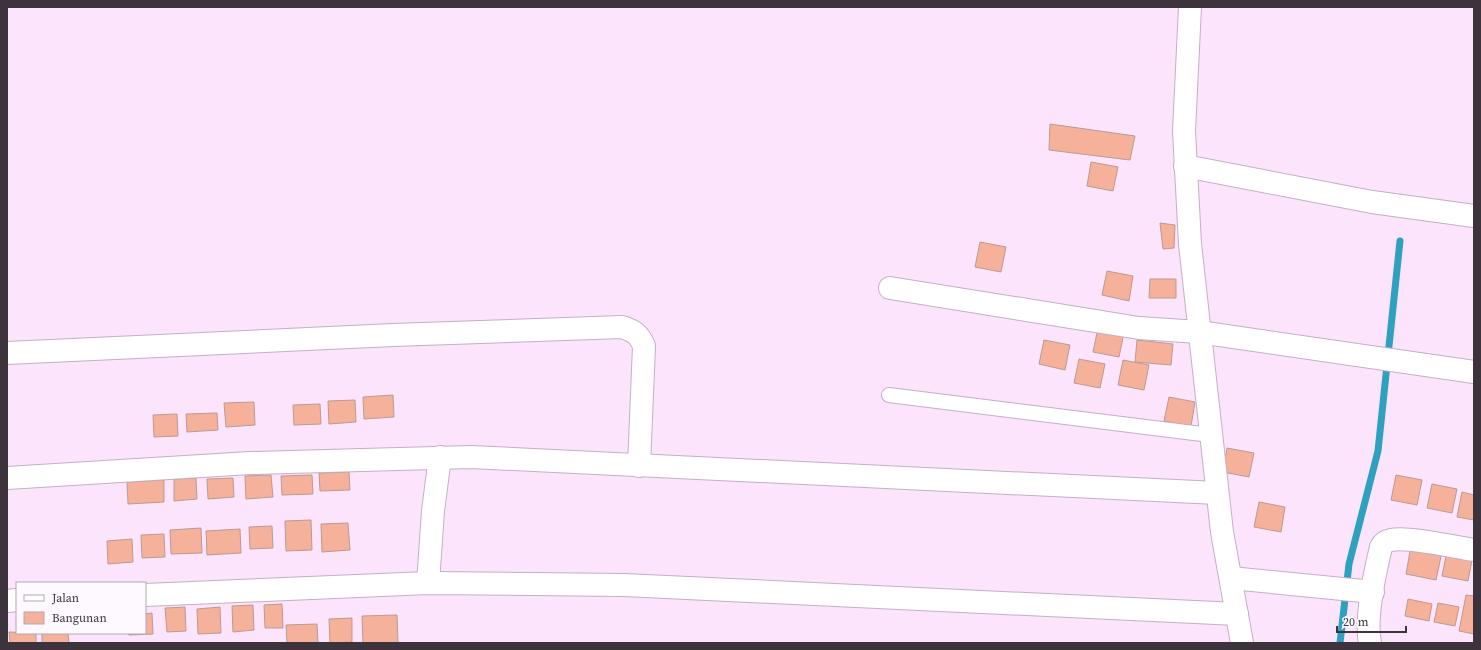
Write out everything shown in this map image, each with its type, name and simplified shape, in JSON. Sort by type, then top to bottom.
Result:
[{"type":"street","points":[[1190,7],[1184,131],[1190,244],[1210,435],[1222,532],[1242,643]]},
{"type":"street","points":[[1185,166],[1372,202],[1474,216]]},
{"type":"street","points":[[890,288],[1139,328],[1199,332],[1474,372]]},
{"type":"street","points":[[7,352],[393,335],[622,328],[633,330],[640,338],[644,346],[639,466]]},
{"type":"street","points":[[7,478],[250,463],[440,457],[517,459],[1217,493]]},
{"type":"street","points":[[428,583],[433,511],[440,457]]},
{"type":"street","points":[[1370,643],[1368,633],[1373,592],[1381,546],[1384,543],[1391,540],[1403,539],[1474,550]]},
{"type":"street","points":[[1231,578],[1373,592]]},
{"type":"street","points":[[146,595],[428,583],[624,585],[1237,614]]},
{"type":"lane","points":[[889,395],[1210,435]]},
{"type":"building","points":[[1050,124],[1135,136],[1130,160],[1049,150]]},
{"type":"building","points":[[1091,162],[1118,167],[1113,191],[1087,186]]},
{"type":"building","points":[[1160,223],[1175,225],[1174,248],[1163,249]]},
{"type":"building","points":[[980,242],[1006,247],[1001,272],[975,267]]},
{"type":"building","points":[[1107,271],[1133,276],[1129,301],[1102,295]]},
{"type":"building","points":[[1150,279],[1176,279],[1176,298],[1149,298]]},
{"type":"building","points":[[1098,328],[1124,333],[1119,357],[1093,352]]},
{"type":"building","points":[[1044,340],[1070,345],[1065,370],[1039,364]]},
{"type":"building","points":[[1137,340],[1173,344],[1171,365],[1135,362]]},
{"type":"building","points":[[1079,359],[1105,364],[1100,388],[1074,383]]},
{"type":"building","points":[[1123,360],[1149,365],[1144,390],[1118,385]]},
{"type":"building","points":[[393,395],[394,417],[364,419],[363,397]]},
{"type":"building","points":[[1169,397],[1195,402],[1191,426],[1164,421]]},
{"type":"building","points":[[355,400],[356,422],[329,424],[328,401]]},
{"type":"building","points":[[254,402],[255,425],[226,427],[224,403]]},
{"type":"building","points":[[320,404],[321,424],[294,425],[293,405]]},
{"type":"building","points":[[217,413],[218,430],[187,432],[186,414]]},
{"type":"building","points":[[177,414],[178,436],[154,437],[153,415]]},
{"type":"building","points":[[1227,448],[1254,453],[1249,477],[1223,472]]},
{"type":"building","points":[[349,472],[350,490],[320,491],[319,473]]},
{"type":"building","points":[[271,475],[273,497],[246,499],[245,476]]},
{"type":"building","points":[[312,475],[313,494],[282,495],[281,476]]},
{"type":"building","points":[[1396,475],[1422,480],[1417,505],[1391,500]]},
{"type":"building","points":[[196,478],[197,499],[174,501],[174,479]]},
{"type":"building","points":[[233,478],[234,497],[208,499],[207,479]]},
{"type":"building","points":[[164,480],[164,502],[128,504],[127,482]]},
{"type":"building","points":[[1432,484],[1457,489],[1452,513],[1427,508]]},
{"type":"building","points":[[1462,492],[1474,495],[1474,520],[1457,517]]},
{"type":"building","points":[[1259,502],[1285,507],[1281,532],[1254,527]]},
{"type":"building","points":[[311,520],[312,550],[286,551],[285,521]]},
{"type":"building","points":[[348,523],[350,550],[322,552],[321,524]]},
{"type":"building","points":[[272,526],[273,548],[250,549],[249,527]]},
{"type":"building","points":[[201,528],[202,553],[171,554],[170,530]]},
{"type":"building","points":[[240,529],[241,553],[207,555],[206,531]]},
{"type":"building","points":[[164,534],[165,557],[142,558],[141,535]]},
{"type":"building","points":[[132,539],[133,562],[108,564],[107,541]]},
{"type":"building","points":[[1411,546],[1442,552],[1436,580],[1406,574]]},
{"type":"building","points":[[1446,556],[1472,560],[1468,581],[1442,576]]},
{"type":"building","points":[[1466,595],[1474,596],[1474,634],[1459,631]]},
{"type":"building","points":[[1408,599],[1432,604],[1429,621],[1405,616]]},
{"type":"building","points":[[1438,603],[1459,607],[1455,626],[1434,622]]},
{"type":"building","points":[[282,604],[283,628],[265,628],[264,605]]},
{"type":"building","points":[[253,605],[254,630],[233,632],[232,606]]},
{"type":"building","points":[[185,607],[186,631],[167,632],[165,608]]},
{"type":"building","points":[[220,607],[221,633],[198,634],[197,609]]},
{"type":"building","points":[[152,613],[153,634],[129,635],[146,634],[146,614]]},
{"type":"building","points":[[397,615],[398,643],[363,643],[362,616]]},
{"type":"building","points":[[352,618],[352,642],[330,643],[329,619]]},
{"type":"building","points":[[317,624],[318,643],[287,643],[286,625]]},
{"type":"building","points":[[9,632],[16,632],[16,634],[36,634],[36,643],[10,643]]},
{"type":"building","points":[[42,634],[68,634],[69,643],[42,643]]},
{"type":"waterway","points":[[1340,643],[1349,564],[1378,451],[1400,241]]}]
